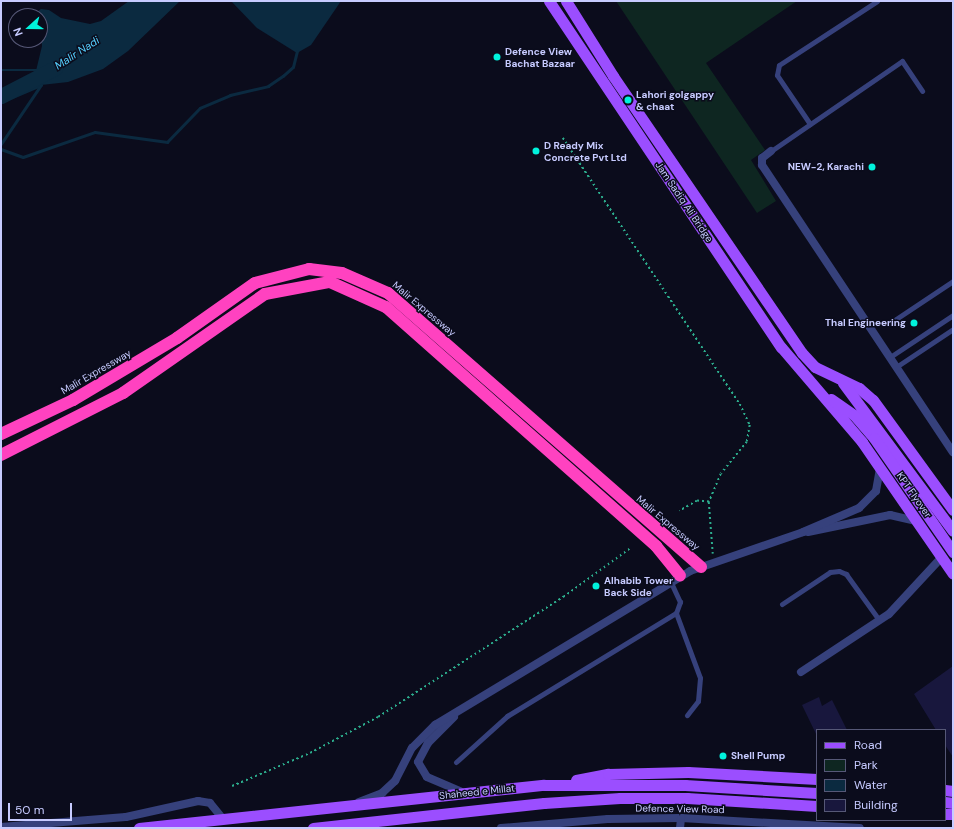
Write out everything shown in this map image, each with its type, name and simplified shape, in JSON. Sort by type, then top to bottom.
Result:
[{"type":"highway","name":"Malir Expressway","points":[[1,434],[73,400],[177,338],[256,282],[309,269],[342,273],[388,293],[701,567]]},
{"type":"highway","points":[[1,455],[123,393],[264,294],[330,282],[386,307],[656,546],[675,579]]},
{"type":"main road","name":"Jam Sadiq Ali Bridge","points":[[549,1],[781,347],[827,397]]},
{"type":"main road","name":"Jam Sadiq Ali Bridge","points":[[566,1],[613,76],[802,353],[815,366],[842,382]]},
{"type":"main road","points":[[842,382],[877,434]]},
{"type":"main road","points":[[842,382],[859,388],[873,400],[953,510]]},
{"type":"main road","points":[[827,397],[854,415],[877,434]]},
{"type":"main road","points":[[827,397],[880,469],[953,574]]},
{"type":"main road","name":"KPT Flyover","points":[[877,434],[953,531]]},
{"type":"main road","name":"KPT Flyover","points":[[877,434],[953,552]]},
{"type":"main road","points":[[544,785],[608,774],[648,772],[816,779]]},
{"type":"main road","name":"Shaheed e Millat","points":[[139,828],[544,785],[685,785],[816,793]]},
{"type":"main road","name":"Shaheed e Millat","points":[[313,828],[544,803],[620,798],[687,798],[816,806]]},
{"type":"street","points":[[771,151],[762,158],[762,165],[953,452]]},
{"type":"street","points":[[345,806],[382,793],[395,781],[424,732],[675,579],[713,562],[803,532],[869,501],[880,483],[880,469]]},
{"type":"street","points":[[803,532],[890,515],[916,521]]},
{"type":"street","points":[[801,672],[889,614],[941,558]]},
{"type":"street","points":[[458,712],[428,743],[418,762],[420,770],[436,784],[469,793]]},
{"type":"street","points":[[1,827],[126,816],[203,801],[210,803],[223,820]]},
{"type":"street","points":[[680,828],[681,818]]},
{"type":"street","name":"Defence View Road","points":[[501,828],[608,819],[681,818],[860,828]]},
{"type":"lane","points":[[810,124],[777,75],[779,65],[877,1]]},
{"type":"lane","points":[[771,151],[902,61],[922,91]]},
{"type":"lane","points":[[890,323],[953,281]]},
{"type":"lane","points":[[890,357],[953,315]]},
{"type":"lane","points":[[896,367],[953,329]]},
{"type":"lane","points":[[782,604],[830,572],[839,571],[846,574],[879,620]]},
{"type":"lane","points":[[456,762],[507,716],[676,613],[680,602],[675,579]]},
{"type":"lane","points":[[676,613],[700,678],[698,702],[687,715]]},
{"type":"path","points":[[563,138],[745,414],[750,425],[747,442],[720,474],[709,502],[713,562]]},
{"type":"path","points":[[680,511],[697,501],[709,502]]},
{"type":"path","points":[[232,786],[310,753],[378,717],[563,597],[628,549]]},
{"type":"green space","points":[[616,1],[797,1],[706,63],[765,150],[751,160],[776,201],[757,213]]},
{"type":"water","points":[[129,1],[180,1],[128,51],[103,69],[68,82],[41,85],[35,75],[42,48],[48,48],[48,10],[61,18],[90,24],[101,21]]},
{"type":"water","points":[[231,1],[341,1],[311,45],[297,53],[257,28]]},
{"type":"building","points":[[953,666],[953,757],[946,746],[946,729],[935,729],[914,694]]},
{"type":"building","points":[[819,697],[822,706],[832,700],[846,729],[816,729],[816,734],[802,705]]},
{"type":"waterway","points":[[1,149],[23,157],[95,132],[167,142],[200,108],[230,95],[268,86],[283,76],[293,67],[297,51]]},
{"type":"waterway","name":"Malir Nadi","points":[[1,96],[55,68]]},
{"type":"waterway","points":[[1,70],[40,70]]},
{"type":"waterway","points":[[1,102],[41,85]]},
{"type":"waterway","points":[[1,144],[41,85]]},
{"type":"place","name":"Defence View Bachat Bazaar","points":[[497,57]]},
{"type":"place","name":"Lahori golgappy & chaat","points":[[628,100]]},
{"type":"place","name":"D Ready Mix Concrete Pvt Ltd","points":[[536,151]]},
{"type":"place","name":"NEW-2, Karachi","points":[[872,167]]},
{"type":"place","name":"Thal Engineering","points":[[914,323]]},
{"type":"place","name":"Alhabib Tower Back Side","points":[[596,586]]},
{"type":"place","name":"Shell Pump","points":[[723,756]]}]
